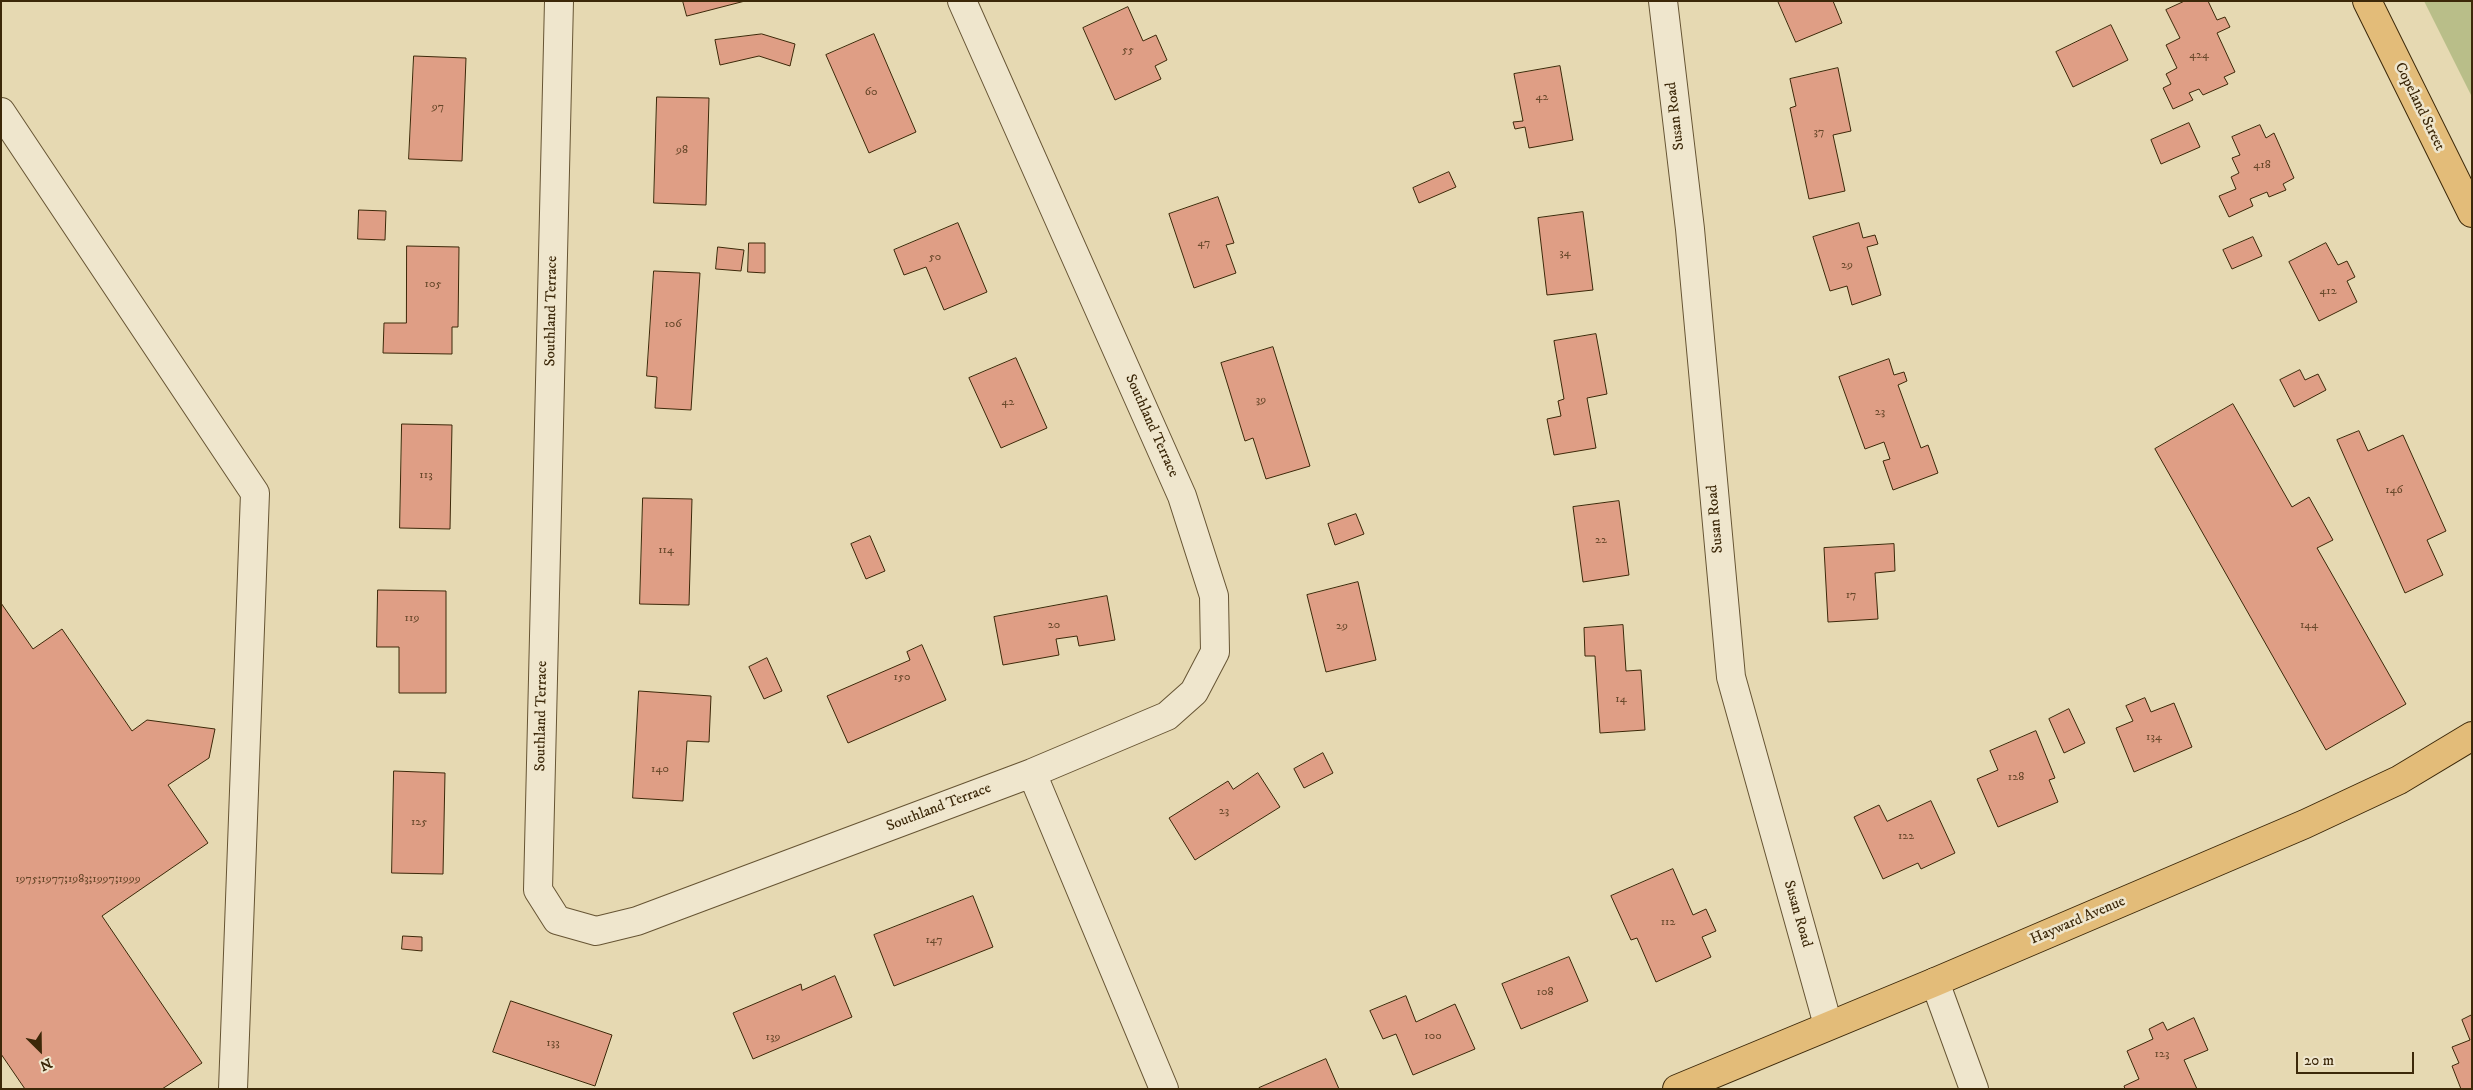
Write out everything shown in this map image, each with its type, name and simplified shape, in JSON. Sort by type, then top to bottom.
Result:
[{"type":"main road","name":"Copeland Street","points":[[2367,1],[2472,212]]},
{"type":"main road","name":"Hayward Avenue","points":[[1677,1089],[1935,982],[2305,824],[2399,780],[2472,736]]},
{"type":"street","name":"Southland Terrace","points":[[559,1],[538,890],[557,920],[596,931],[637,921],[1032,773],[1167,716],[1194,692],[1215,652],[1214,596],[1182,496],[962,1]]},
{"type":"street","name":"Susan Road","points":[[1663,1],[1690,229],[1731,677],[1828,1025]]},
{"type":"street","points":[[1,112],[255,493],[233,1089]]},
{"type":"street","points":[[1032,773],[1164,1089]]},
{"type":"street","points":[[1935,982],[1974,1089]]},
{"type":"green space","points":[[2424,1],[2472,1],[2472,97]]},
{"type":"building","points":[[683,1],[745,1],[687,16]]},
{"type":"building","points":[[1778,1],[1833,1],[1842,23],[1796,42]]},
{"type":"building","points":[[2185,1],[2208,1],[2217,20],[2225,17],[2230,27],[2217,33],[2235,72],[2224,77],[2228,84],[2203,95],[2199,89],[2189,93],[2193,100],[2173,109],[2163,88],[2171,84],[2166,74],[2177,68],[2166,45],[2180,38],[2166,10]]},
{"type":"building","points":[[1128,7],[1143,41],[1156,35],[1167,60],[1155,66],[1161,79],[1115,100],[1083,28]]},
{"type":"building","points":[[2111,25],[2128,60],[2073,87],[2056,52]]},
{"type":"building","points":[[762,34],[795,44],[790,66],[759,56],[720,65],[715,40]]},
{"type":"building","points":[[874,34],[916,132],[869,153],[826,55]]},
{"type":"building","points":[[414,56],[466,58],[462,161],[409,159]]},
{"type":"building","points":[[1560,66],[1573,140],[1529,148],[1525,127],[1515,129],[1513,122],[1523,121],[1514,74]]},
{"type":"building","points":[[1838,68],[1851,131],[1833,135],[1845,191],[1809,199],[1790,108],[1796,106],[1790,79]]},
{"type":"building","points":[[657,97],[709,98],[706,205],[654,203]]},
{"type":"building","points":[[2189,123],[2200,147],[2161,164],[2151,140]]},
{"type":"building","points":[[2260,125],[2266,138],[2274,133],[2294,178],[2283,184],[2286,190],[2269,197],[2267,192],[2250,199],[2253,206],[2229,217],[2219,196],[2236,189],[2231,177],[2239,173],[2232,158],[2240,155],[2232,137]]},
{"type":"building","points":[[1449,172],[1456,187],[1419,203],[1413,188]]},
{"type":"building","points":[[1218,197],[1234,243],[1226,245],[1236,273],[1194,288],[1169,214]]},
{"type":"building","points":[[359,210],[386,211],[385,240],[358,239]]},
{"type":"building","points":[[1583,212],[1593,290],[1547,295],[1538,218]]},
{"type":"building","points":[[958,223],[987,292],[944,310],[926,267],[904,275],[894,250]]},
{"type":"building","points":[[1859,223],[1863,238],[1875,235],[1878,244],[1867,247],[1881,295],[1852,305],[1847,286],[1830,291],[1813,237]]},
{"type":"building","points":[[2253,237],[2262,256],[2232,269],[2223,250]]},
{"type":"building","points":[[749,243],[765,243],[765,273],[748,272]]},
{"type":"building","points":[[2326,243],[2338,265],[2347,261],[2355,277],[2347,281],[2357,302],[2319,321],[2289,262]]},
{"type":"building","points":[[407,246],[459,247],[458,327],[452,327],[452,354],[383,353],[384,323],[406,323]]},
{"type":"building","points":[[718,247],[744,250],[741,271],[716,269]]},
{"type":"building","points":[[654,271],[700,273],[691,410],[655,408],[657,377],[647,376]]},
{"type":"building","points":[[1596,334],[1607,394],[1587,398],[1596,448],[1554,455],[1547,419],[1561,416],[1558,401],[1564,399],[1554,341]]},
{"type":"building","points":[[1273,347],[1310,466],[1266,479],[1253,438],[1245,441],[1221,363]]},
{"type":"building","points":[[1016,358],[1047,428],[1001,448],[969,378]]},
{"type":"building","points":[[1889,359],[1894,375],[1904,372],[1907,381],[1898,385],[1921,448],[1928,445],[1938,473],[1893,490],[1883,461],[1890,459],[1884,442],[1865,449],[1839,377]]},
{"type":"building","points":[[2300,370],[2305,380],[2318,374],[2326,390],[2294,407],[2280,380]]},
{"type":"building","points":[[2233,404],[2292,507],[2309,497],[2333,540],[2317,548],[2406,704],[2326,750],[2155,449]]},
{"type":"building","points":[[402,424],[452,425],[450,529],[400,528]]},
{"type":"building","points":[[2359,431],[2368,451],[2403,435],[2446,531],[2427,540],[2443,575],[2405,593],[2337,440]]},
{"type":"building","points":[[643,498],[692,499],[689,605],[640,604]]},
{"type":"building","points":[[1619,501],[1629,575],[1583,582],[1573,507]]},
{"type":"building","points":[[1356,514],[1364,534],[1335,545],[1328,524]]},
{"type":"building","points":[[870,536],[885,571],[866,579],[851,544]]},
{"type":"building","points":[[1894,544],[1895,571],[1875,573],[1878,619],[1828,622],[1824,548]]},
{"type":"building","points":[[1358,582],[1376,660],[1326,672],[1307,595]]},
{"type":"building","points":[[378,590],[446,591],[446,693],[399,693],[399,647],[377,647]]},
{"type":"building","points":[[1107,596],[1115,640],[1079,646],[1077,636],[1056,639],[1059,655],[1003,665],[994,617]]},
{"type":"building","points":[[1,603],[33,649],[62,629],[132,731],[147,720],[215,729],[209,758],[168,785],[208,843],[102,916],[202,1063],[162,1089],[25,1089],[1,1054]]},
{"type":"building","points":[[1623,625],[1626,671],[1641,670],[1645,730],[1600,733],[1595,656],[1585,656],[1584,628]]},
{"type":"building","points":[[922,645],[946,700],[848,743],[827,696],[910,660],[907,652]]},
{"type":"building","points":[[767,658],[782,691],[764,699],[749,667]]},
{"type":"building","points":[[639,691],[711,696],[709,742],[687,741],[683,801],[633,798]]},
{"type":"building","points":[[2145,698],[2151,712],[2174,703],[2192,747],[2134,772],[2116,728],[2133,721],[2126,706]]},
{"type":"building","points":[[2069,709],[2085,743],[2064,753],[2049,719]]},
{"type":"building","points":[[2036,731],[2055,778],[2049,780],[2058,802],[1998,827],[1977,779],[1998,770],[1990,751]]},
{"type":"building","points":[[1323,753],[1333,773],[1304,788],[1294,769]]},
{"type":"building","points":[[394,771],[445,773],[443,874],[392,873]]},
{"type":"building","points":[[1258,773],[1280,807],[1195,860],[1169,818],[1228,781],[1233,789]]},
{"type":"building","points":[[1931,801],[1955,853],[1921,869],[1918,863],[1883,879],[1854,817],[1879,805],[1887,821]]},
{"type":"building","points":[[1673,869],[1693,915],[1706,909],[1716,931],[1702,937],[1711,957],[1656,982],[1637,938],[1631,940],[1611,896]]},
{"type":"building","points":[[973,896],[993,947],[894,986],[874,935]]},
{"type":"building","points":[[403,936],[422,937],[422,951],[402,949]]},
{"type":"building","points":[[1569,957],[1588,1001],[1521,1029],[1502,984]]},
{"type":"building","points":[[835,976],[852,1017],[753,1059],[733,1013],[801,984],[802,990]]},
{"type":"building","points":[[1406,996],[1416,1022],[1455,1004],[1475,1049],[1413,1075],[1396,1034],[1383,1039],[1370,1011]]},
{"type":"building","points":[[511,1001],[612,1035],[595,1086],[493,1052]]},
{"type":"building","points":[[2472,1015],[2472,1089],[2461,1089],[2452,1066],[2459,1063],[2452,1047],[2470,1040],[2462,1020]]},
{"type":"building","points":[[2194,1018],[2208,1050],[2184,1060],[2197,1089],[2125,1089],[2124,1086],[2139,1079],[2127,1051],[2153,1039],[2149,1029],[2163,1022],[2167,1030]]},
{"type":"building","points":[[1326,1059],[1339,1089],[1259,1089],[1259,1088]]}]
